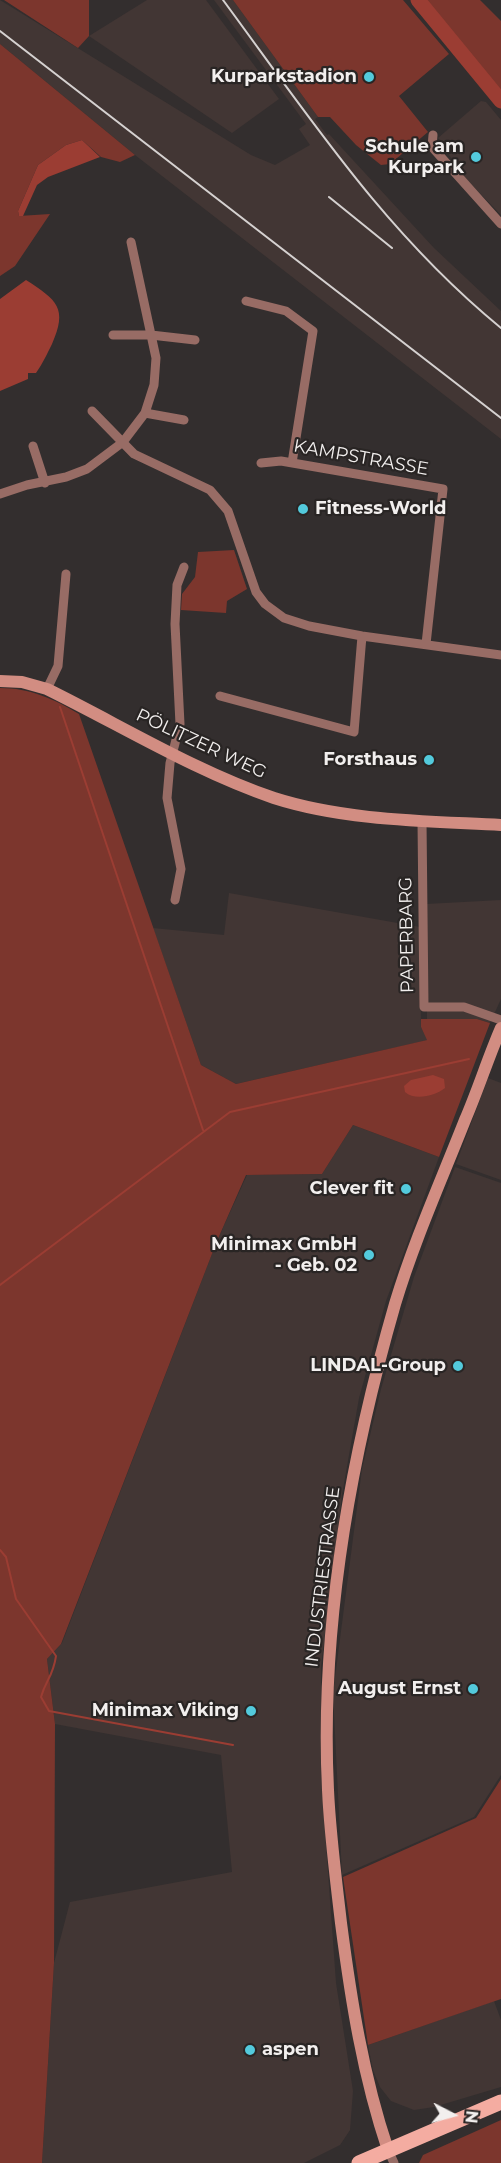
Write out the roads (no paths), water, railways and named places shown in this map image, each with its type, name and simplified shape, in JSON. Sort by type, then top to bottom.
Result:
[{"type":"main road","name":"PÖLITZER WEG","points":[[0,681],[22,682],[47,689],[173,753],[232,781],[276,798],[352,814],[422,821],[501,825]]},
{"type":"main road","name":"INDUSTRIESTRASSE","points":[[391,2156],[357,2034],[331,1853],[327,1789],[328,1691],[336,1601],[350,1502],[367,1412],[396,1302],[437,1188],[501,1028]]},
{"type":"main road","points":[[359,2163],[391,2156],[501,2102]]},
{"type":"street","points":[[433,135],[432,147],[501,224]]},
{"type":"street","points":[[0,494],[27,484],[45,483],[87,469],[123,442],[145,413],[154,385],[156,358],[131,242]]},
{"type":"street","points":[[246,301],[286,311],[313,331],[292,463]]},
{"type":"street","points":[[113,335],[151,335],[195,340]]},
{"type":"street","points":[[92,411],[134,454],[159,468],[188,477],[210,490],[228,512],[256,592],[284,618],[309,626],[362,636],[501,655]]},
{"type":"street","points":[[145,413],[184,420]]},
{"type":"street","points":[[33,446],[45,483]]},
{"type":"street","name":"KAMPSTRASSE","points":[[261,463],[271,460],[443,489],[426,644]]},
{"type":"street","points":[[175,900],[181,869],[167,798],[173,753],[180,724],[176,663],[177,585],[184,567]]},
{"type":"street","points":[[47,689],[58,666],[66,574]]},
{"type":"street","points":[[220,696],[354,732],[362,636]]},
{"type":"street","name":"PAPERBARG","points":[[422,821],[424,1007],[464,1007],[501,1020]]},
{"type":"waterway","points":[[418,0],[501,101]]},
{"type":"waterway","points":[[60,707],[203,1130]]},
{"type":"waterway","points":[[0,1285],[230,1112],[469,1059]]},
{"type":"waterway","points":[[0,1550],[6,1557],[16,1599],[56,1656],[41,1697],[49,1711],[233,1745]]},
{"type":"railway","points":[[223,0],[319,131],[385,214],[421,254],[501,328]]},
{"type":"railway","points":[[0,31],[501,418]]},
{"type":"railway","points":[[329,197],[392,248]]},
{"type":"place","name":"Kurparkstadion","points":[[369,77]]},
{"type":"place","name":"Schule am Kurpark","points":[[476,157]]},
{"type":"place","name":"Fitness-World","points":[[303,509]]},
{"type":"place","name":"Forsthaus","points":[[429,760]]},
{"type":"place","name":"Clever fit","points":[[406,1189]]},
{"type":"place","name":"Minimax GmbH - Geb. 02","points":[[369,1255]]},
{"type":"place","name":"LINDAL-Group","points":[[458,1366]]},
{"type":"place","name":"August Ernst","points":[[473,1689]]},
{"type":"place","name":"Minimax Viking","points":[[251,1711]]},
{"type":"place","name":"aspen","points":[[250,2050]]}]
